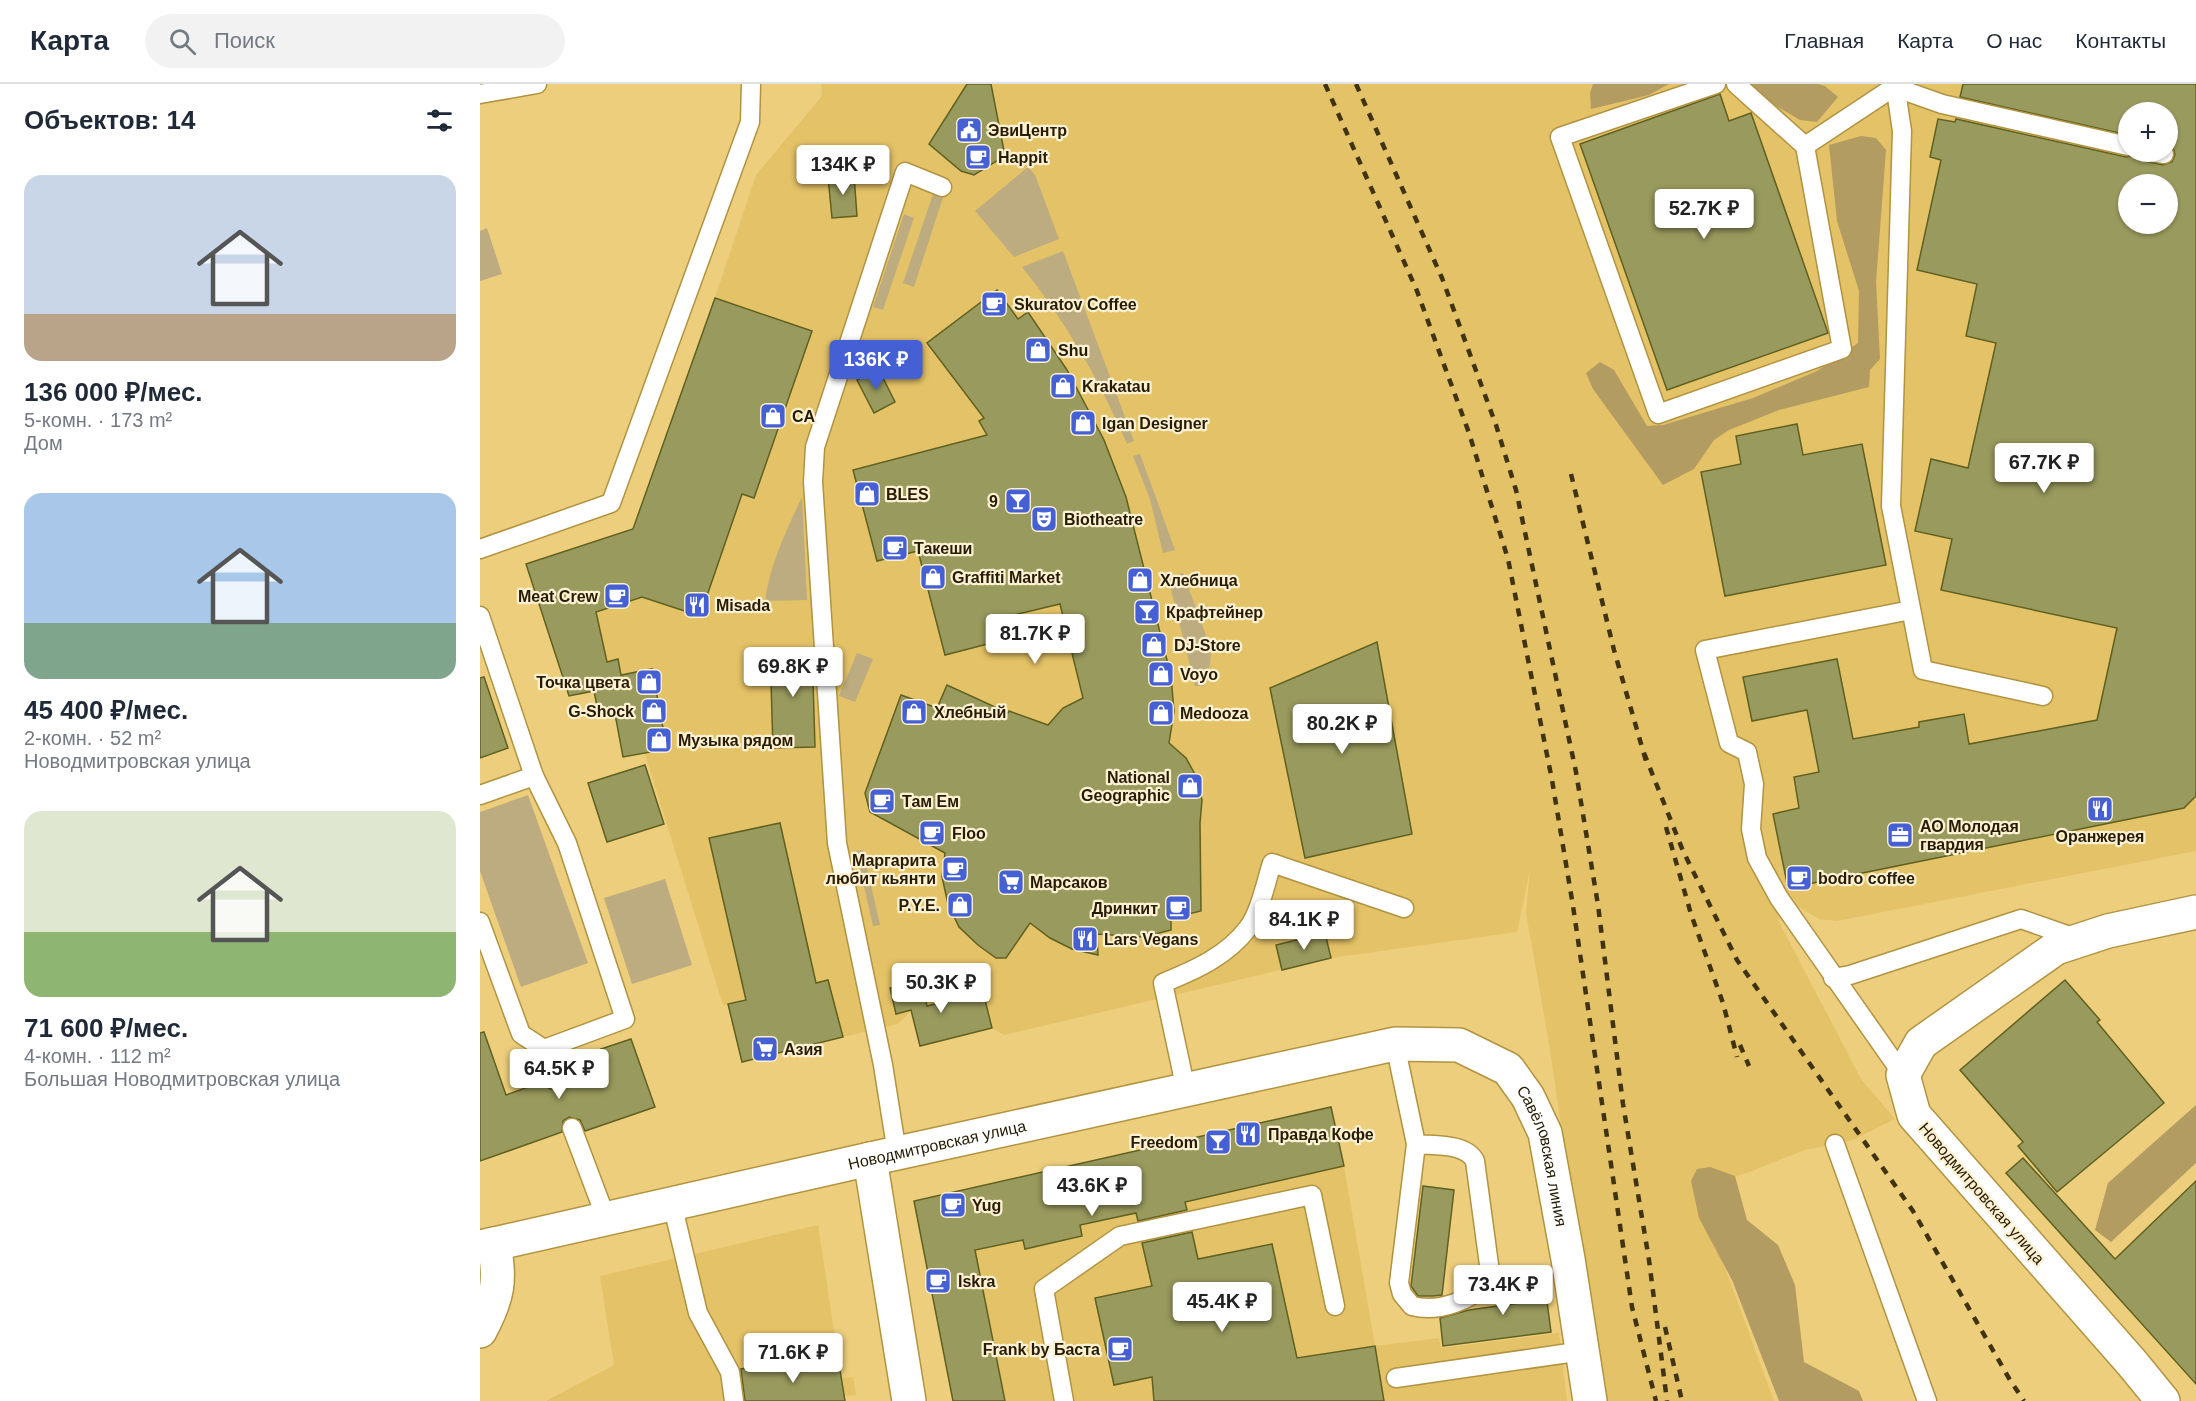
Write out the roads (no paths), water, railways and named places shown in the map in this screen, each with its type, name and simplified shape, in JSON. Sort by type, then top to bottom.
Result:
[{"type":"street","points":[[1903,1075],[1921,1043],[2056,948],[2080,939],[2196,912]]},
{"type":"street","name":"Новодмитровская улица","points":[[487,1245],[1395,1044]]},
{"type":"street","name":"Савёловская линия","points":[[1395,1044],[1459,1045],[1508,1069],[1528,1097],[1545,1133],[1590,1401]]},
{"type":"street","name":"Новодмитровская улица","points":[[1903,1075],[1914,1115],[2163,1401]]},
{"type":"street","points":[[883,1156],[909,1401]]},
{"type":"street","points":[[480,1331],[497,1292],[498,1268],[487,1245]]},
{"type":"lane","points":[[480,94],[537,84]]},
{"type":"lane","points":[[480,549],[611,503],[750,122],[752,84]]},
{"type":"lane","points":[[1716,84],[1560,137],[1658,414],[1842,349],[1805,146],[1736,84]]},
{"type":"lane","points":[[1805,146],[1894,86]]},
{"type":"lane","points":[[1894,86],[1942,104],[2118,144]]},
{"type":"lane","points":[[1894,86],[1902,131],[1891,506],[1923,670],[2043,696]]},
{"type":"lane","points":[[883,1156],[884,1065],[837,843],[813,482],[814,447],[905,172],[942,187]]},
{"type":"lane","points":[[1903,1075],[1779,898],[1757,858],[1751,829],[1754,784],[1747,752],[1729,743],[1705,650],[1911,610]]},
{"type":"lane","points":[[480,616],[534,776],[567,843],[625,1019],[544,1049]]},
{"type":"lane","points":[[480,795],[534,776]]},
{"type":"lane","points":[[1186,1090],[1163,983],[1196,970],[1227,950],[1249,927],[1263,894],[1272,863],[1404,908]]},
{"type":"lane","points":[[1833,978],[1850,975],[2021,919],[2080,939]]},
{"type":"lane","points":[[480,924],[521,1034],[544,1049],[553,1078]]},
{"type":"lane","points":[[1395,1044],[1416,1144],[1399,1283],[1402,1294],[1412,1306],[1433,1308],[1478,1293],[1491,1281],[1475,1161],[1472,1154],[1464,1150],[1416,1144]]},
{"type":"lane","points":[[572,1128],[606,1218]]},
{"type":"lane","points":[[1835,1144],[1927,1401]]},
{"type":"lane","points":[[1064,1401],[1044,1288],[1120,1236],[1312,1195],[1335,1306]]},
{"type":"lane","points":[[672,1203],[698,1313],[730,1372],[734,1401]]},
{"type":"lane","points":[[1396,1378],[1583,1351]]},
{"type":"railway","points":[[1325,84],[1417,291],[1469,433],[1508,559],[1552,780],[1573,906],[1632,1307],[1656,1401]]},
{"type":"railway","points":[[1356,84],[1442,278],[1496,425],[1516,490],[1576,772],[1598,905],[1623,1104],[1649,1260],[1667,1401]]},
{"type":"railway","points":[[1571,474],[1614,650],[1646,761]]},
{"type":"railway","points":[[1644,753],[1683,851],[1737,960],[1913,1211],[2024,1401]]},
{"type":"railway","points":[[1666,827],[1691,914],[1723,1003],[1737,1057]]},
{"type":"railway","points":[[1740,1045],[1749,1066]]},
{"type":"railway","points":[[1665,1327],[1682,1401]]},
{"type":"place","name":"ЭвиЦентр","points":[[969,130]]},
{"type":"place","name":"Happit","points":[[978,157]]},
{"type":"place","name":"Skuratov Coffee","points":[[994,304]]},
{"type":"place","name":"Shu","points":[[1038,350]]},
{"type":"place","name":"Krakatau","points":[[1063,386]]},
{"type":"place","name":"CA","points":[[773,416]]},
{"type":"place","name":"Igan Designer","points":[[1083,423]]},
{"type":"place","name":"BLES","points":[[867,494]]},
{"type":"place","name":"9","points":[[1018,501]]},
{"type":"place","name":"Biotheatre","points":[[1044,519]]},
{"type":"place","name":"Такеши","points":[[895,548]]},
{"type":"place","name":"Graffiti Market","points":[[933,577]]},
{"type":"place","name":"Хлебница","points":[[1140,580]]},
{"type":"place","name":"Meat Crew","points":[[617,596]]},
{"type":"place","name":"Misada","points":[[697,605]]},
{"type":"place","name":"Крафтейнер","points":[[1147,612]]},
{"type":"place","name":"DJ-Store","points":[[1154,645]]},
{"type":"place","name":"Voyo","points":[[1161,674]]},
{"type":"place","name":"Точка цвета","points":[[649,682]]},
{"type":"place","name":"G-Shock","points":[[654,711]]},
{"type":"place","name":"Хлебный","points":[[914,712]]},
{"type":"place","name":"Medooza","points":[[1161,713]]},
{"type":"place","name":"Музыка рядом","points":[[659,740]]},
{"type":"place","name":"National Geographic","points":[[1190,786]]},
{"type":"place","name":"Там Ем","points":[[882,801]]},
{"type":"place","name":"Оранжерея","points":[[2100,809]]},
{"type":"place","name":"Floo","points":[[932,833]]},
{"type":"place","name":"АО Молодая гвардия","points":[[1900,835]]},
{"type":"place","name":"Маргарита любит кьянти","points":[[955,869]]},
{"type":"place","name":"bodro coffee","points":[[1799,878]]},
{"type":"place","name":"Марсаков","points":[[1011,882]]},
{"type":"place","name":"P.Y.E.","points":[[960,905]]},
{"type":"place","name":"Дринкит","points":[[1178,908]]},
{"type":"place","name":"Lars Vegans","points":[[1085,939]]},
{"type":"place","name":"Азия","points":[[765,1049]]},
{"type":"place","name":"Правда Кофе","points":[[1248,1134]]},
{"type":"place","name":"Freedom","points":[[1218,1142]]},
{"type":"place","name":"Yug","points":[[953,1205]]},
{"type":"place","name":"Iskra","points":[[938,1281]]},
{"type":"place","name":"Frank by Баста","points":[[1120,1349]]}]
